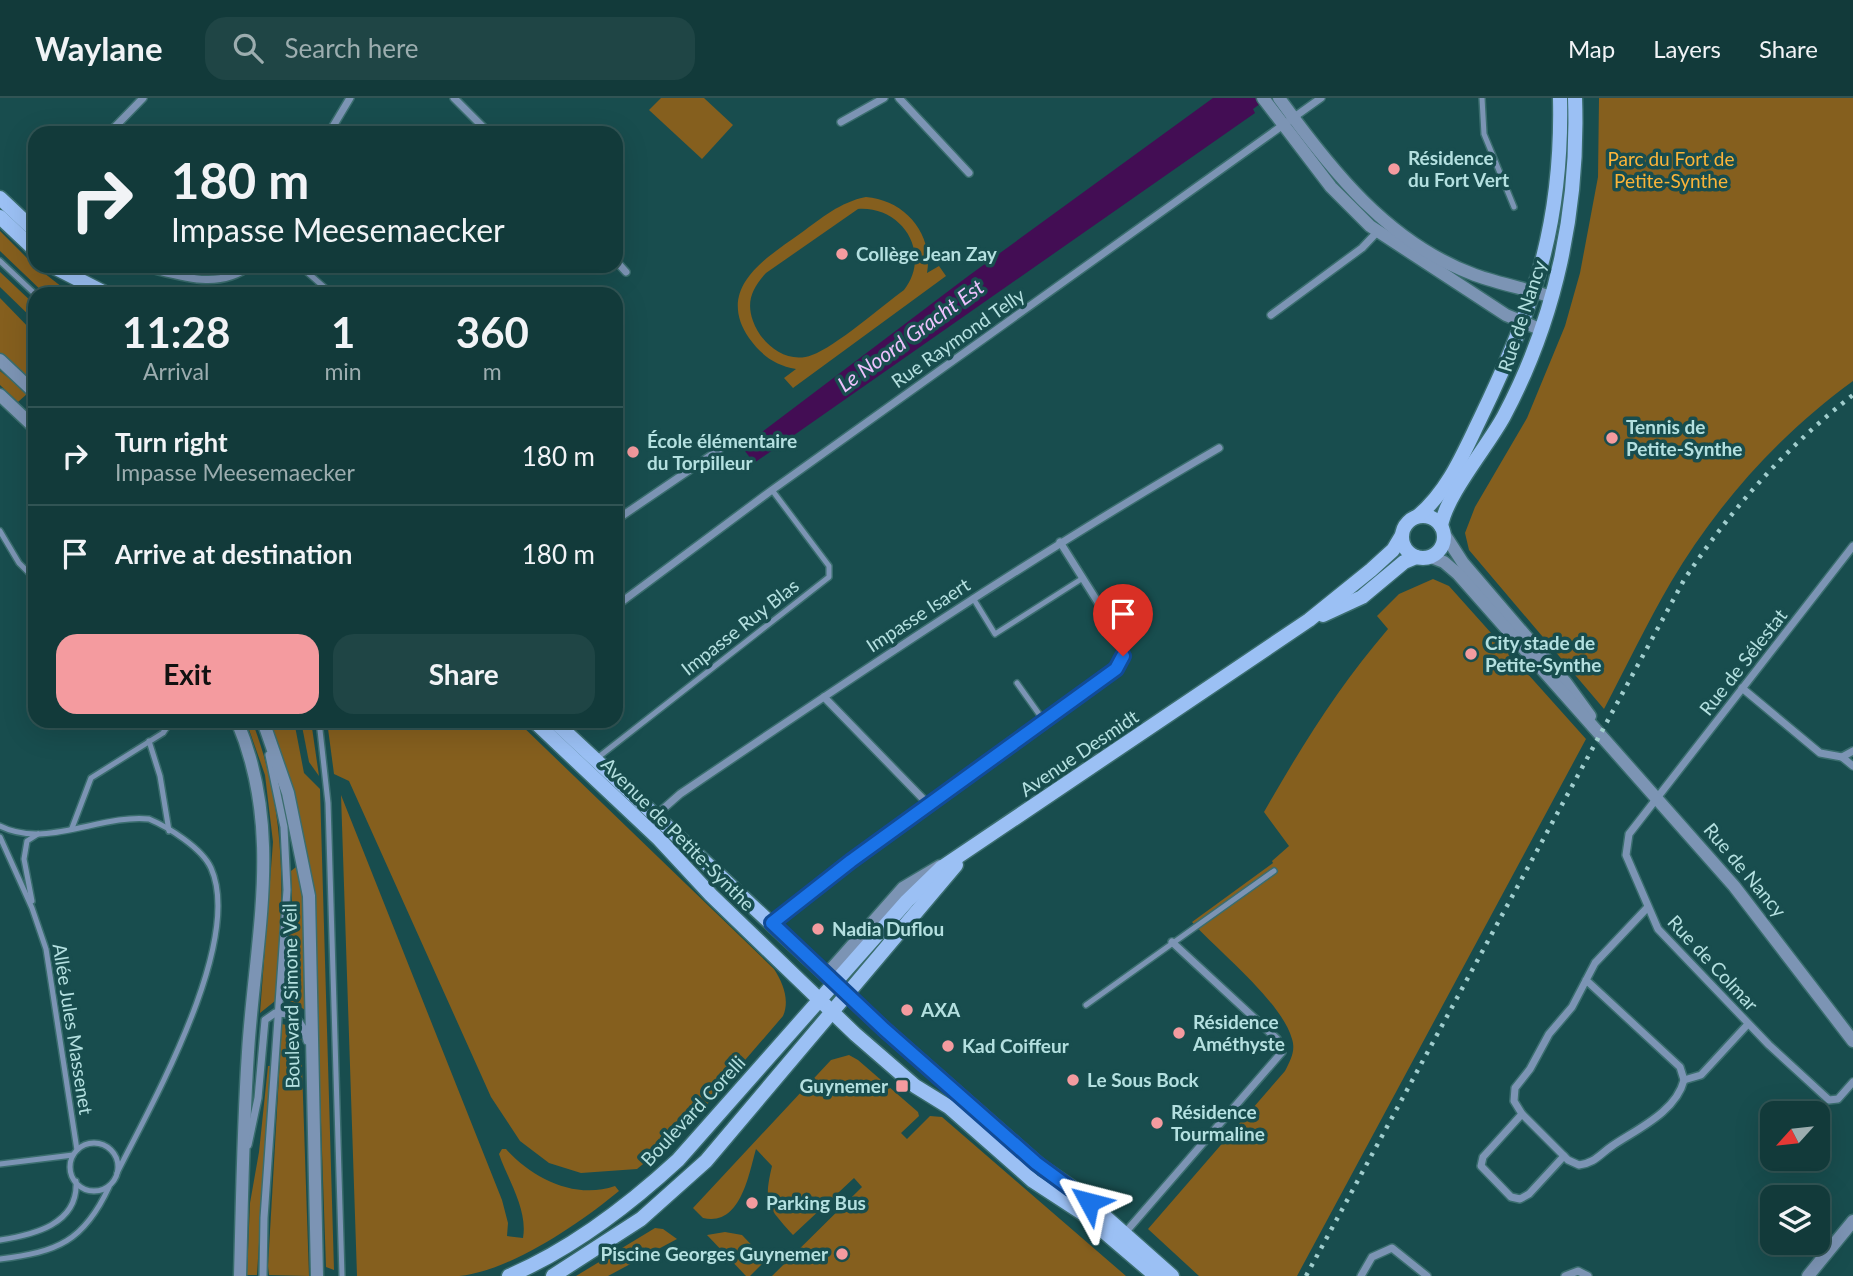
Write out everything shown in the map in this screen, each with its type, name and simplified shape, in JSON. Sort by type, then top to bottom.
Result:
[{"type":"main road","name":"Rue de Nancy","points":[[1418,516],[1433,502],[1456,467],[1535,292],[1553,221],[1559,161],[1560,98]]},
{"type":"main road","name":"Rue de Nancy","points":[[1443,530],[1446,509],[1504,415],[1542,330],[1552,297],[1571,195],[1575,98]]},
{"type":"main road","points":[[0,198],[28,224]]},
{"type":"main road","points":[[0,216],[28,224]]},
{"type":"main road","points":[[81,273],[97,287]]},
{"type":"main road","points":[[1418,516],[1432,518],[1443,530],[1442,548],[1423,557],[1405,547],[1402,535],[1407,523],[1418,516]]},
{"type":"main road","name":"Avenue Desmidt","points":[[820,999],[831,978],[953,859],[975,847],[1309,621],[1393,550],[1402,535]]},
{"type":"main road","name":"Avenue Desmidt","points":[[1309,621],[1362,597],[1404,562],[1423,557]]},
{"type":"main road","name":"Avenue de Petite-Synthe","points":[[543,728],[591,764]]},
{"type":"main road","name":"Avenue de Petite-Synthe","points":[[560,728],[591,764],[651,821],[772,923],[1040,1167],[1074,1189],[1156,1276]]},
{"type":"main road","name":"Avenue de Petite-Synthe","points":[[651,821],[712,895],[834,1013],[915,1086],[949,1107],[1033,1181],[1172,1276]]},
{"type":"main road","name":"Avenue Desmidt","points":[[834,1013],[946,876],[975,847]]},
{"type":"main road","name":"Boulevard Corelli","points":[[509,1276],[575,1241],[651,1184],[694,1143],[820,999]]},
{"type":"main road","points":[[553,1276],[620,1235],[686,1180],[834,1013]]},
{"type":"street","points":[[116,126],[143,98]]},
{"type":"street","points":[[333,126],[349,98]]},
{"type":"street","points":[[454,98],[482,126]]},
{"type":"street","points":[[841,122],[884,98]]},
{"type":"street","points":[[899,98],[969,173]]},
{"type":"street","name":"Rue Raymond Telly","points":[[623,601],[772,490],[1321,98]]},
{"type":"street","points":[[1270,100],[1289,122],[1331,187],[1382,227],[1522,323],[1542,330]]},
{"type":"street","points":[[1382,227],[1464,270],[1552,297]]},
{"type":"street","points":[[1272,315],[1362,248],[1382,227]]},
{"type":"street","points":[[623,268],[626,271]]},
{"type":"street","points":[[172,273],[211,281],[240,273]]},
{"type":"street","points":[[0,360],[28,386]]},
{"type":"street","points":[[0,396],[28,422]]},
{"type":"street","name":"Impasse Isaert","points":[[651,821],[680,794],[973,598],[1060,542],[1219,448]]},
{"type":"street","points":[[623,515],[719,450]]},
{"type":"street","name":"Rue de Nancy","points":[[1443,530],[1463,563],[1566,683],[1599,731]]},
{"type":"street","points":[[772,923],[1116,669],[1123,656],[1122,639],[1060,542]]},
{"type":"street","name":"Rue de Sélestat","points":[[1658,798],[1853,546]]},
{"type":"street","name":"Rue de Nancy","points":[[1423,557],[1444,562],[1458,574],[1571,705],[1599,731],[1754,911],[1853,1041]]},
{"type":"street","points":[[1742,688],[1820,753],[1842,757],[1853,766]]},
{"type":"street","points":[[824,697],[929,805]]},
{"type":"street","name":"Boulevard Simone Veil","points":[[239,728],[257,782],[265,839],[248,1053],[240,1276]]},
{"type":"street","name":"Boulevard Simone Veil","points":[[262,728],[277,786],[286,855],[286,923],[263,1276]]},
{"type":"street","name":"Boulevard Simone Veil","points":[[263,728],[288,793],[308,888],[314,1025],[312,1098],[317,1276]]},
{"type":"street","points":[[1842,757],[1853,751]]},
{"type":"street","name":"Rue de Colmar","points":[[1658,798],[1629,834],[1625,844],[1626,855],[1647,908],[1662,935],[1748,1024],[1829,1100],[1836,1100],[1853,1082]]},
{"type":"street","points":[[1586,980],[1680,1068],[1684,1080],[1678,1094],[1649,1124],[1610,1147],[1595,1160],[1579,1165],[1564,1156],[1522,1114],[1514,1101],[1515,1088],[1530,1069],[1549,1034],[1572,1007],[1586,980],[1595,963],[1647,908]]},
{"type":"street","points":[[1120,1238],[1282,1052],[1277,1039],[1172,942]]},
{"type":"street","points":[[243,1170],[258,1098],[264,1023],[270,1015],[279,1013],[293,1016],[304,1028],[312,1098]]},
{"type":"street","points":[[1684,1080],[1701,1074],[1748,1024]]},
{"type":"street","points":[[1522,1114],[1483,1157],[1481,1166],[1486,1174],[1511,1197],[1520,1199],[1529,1194],[1564,1156]]},
{"type":"street","points":[[1808,1276],[1853,1221]]},
{"type":"street","points":[[1361,1276],[1375,1255],[1392,1248],[1427,1276]]},
{"type":"street","points":[[1565,1276],[1578,1271],[1588,1276]]},
{"type":"lane","points":[[1482,98],[1484,134],[1514,207]]},
{"type":"lane","points":[[0,261],[28,287]]},
{"type":"lane","points":[[308,273],[324,287]]},
{"type":"lane","name":"Impasse Ruy Blas","points":[[591,764],[829,577],[829,566],[772,490]]},
{"type":"lane","points":[[0,531],[19,563],[28,572]]},
{"type":"lane","points":[[973,598],[995,634],[1083,578]]},
{"type":"lane","points":[[1017,683],[1044,721]]},
{"type":"lane","points":[[72,828],[91,778],[167,728]]},
{"type":"lane","points":[[320,728],[327,793],[342,1276]]},
{"type":"lane","points":[[149,741],[160,776],[169,831]]},
{"type":"lane","points":[[0,826],[18,832],[40,833],[146,818],[201,853],[212,870],[216,906],[213,946],[197,1004],[93,1218],[73,1238],[47,1251],[0,1259]]},
{"type":"lane","points":[[34,912],[24,850],[27,841],[40,833]]},
{"type":"lane","name":"Allée Jules Massenet","points":[[0,837],[34,912],[49,966],[75,1152]]},
{"type":"lane","points":[[1086,1005],[1274,871]]},
{"type":"lane","points":[[0,1164],[75,1152],[88,1144],[104,1145],[115,1157],[117,1173]]},
{"type":"lane","points":[[0,1240],[35,1234],[54,1225],[71,1203],[76,1181],[70,1167],[75,1152]]},
{"type":"lane","points":[[76,1181],[92,1190],[110,1184]]},
{"type":"green space","points":[[661,98],[704,98],[733,125],[702,159],[649,110]]},
{"type":"green space","name":"Parc du Fort de Petite-Synthe","points":[[1599,98],[1853,98],[1853,381],[1775,447],[1709,525],[1662,598],[1604,709],[1469,550],[1465,533],[1475,507],[1527,418],[1565,326],[1580,273],[1598,177]]},
{"type":"green space","points":[[866,197],[880,199],[904,212],[921,232],[926,245],[927,273],[939,266],[946,276],[793,388],[784,378],[796,369],[769,359],[749,338],[740,320],[738,304],[741,289],[749,276],[773,253],[832,211]],"holes":[[[858,209],[874,210],[888,215],[900,224],[914,248],[912,276],[904,290],[822,351],[793,357],[784,355],[769,345],[757,329],[751,314],[750,301],[757,284],[766,273]]]},
{"type":"green space","points":[[0,231],[28,259],[28,273],[44,273],[62,287],[38,287],[0,251]]},
{"type":"green space","points":[[0,272],[28,298],[28,314],[0,287]]},
{"type":"green space","points":[[0,298],[28,327],[28,380],[0,354]]},
{"type":"green space","points":[[0,371],[28,393],[18,402],[0,385]]},
{"type":"green space","points":[[1433,579],[1449,586],[1586,739],[1297,1276],[1199,1276],[1148,1229],[1285,1071],[1293,1048],[1286,1025],[1276,1009],[1192,922],[1273,863],[1289,846],[1264,812],[1322,718],[1388,629],[1377,616],[1399,594]]},
{"type":"green space","points":[[248,728],[254,728],[264,756],[278,823],[281,857],[281,925],[276,996],[275,1001],[260,1013],[273,842],[265,775]]},
{"type":"green space","points":[[272,728],[295,728],[304,773],[320,789],[334,1270],[326,1267],[313,889],[294,793]]},
{"type":"green space","points":[[302,728],[312,728],[319,776],[309,762]]},
{"type":"green space","points":[[328,728],[524,728],[774,969],[784,992],[786,1004],[783,1016],[685,1130],[637,1169],[581,1173],[549,1163],[520,1141],[491,1097],[349,781],[334,774]]},
{"type":"green space","points":[[341,795],[502,1200],[508,1223],[507,1236],[523,1238],[524,1227],[520,1206],[499,1154],[502,1149],[506,1149],[528,1169],[555,1184],[585,1190],[615,1186],[619,1191],[544,1244],[479,1272],[459,1276],[357,1276]]},
{"type":"green space","points":[[296,867],[299,869],[304,906],[305,1010],[293,1002],[284,1001],[292,902],[291,871]]},
{"type":"green space","points":[[282,1024],[294,1027],[301,1038],[309,1276],[269,1275],[268,1266]]},
{"type":"green space","points":[[849,1055],[918,1112],[919,1116],[901,1133],[907,1139],[930,1116],[942,1117],[1126,1276],[772,1276],[862,1187],[854,1178],[793,1235],[773,1211],[768,1197],[772,1166],[756,1149],[746,1184],[735,1206],[716,1219],[703,1218],[693,1208],[831,1060]]},
{"type":"green space","points":[[268,1066],[257,1275],[247,1275],[250,1203],[259,1152]]},
{"type":"green space","points":[[655,1228],[663,1229],[677,1239],[608,1276],[576,1276]]},
{"type":"green space","points":[[725,1232],[742,1235],[766,1260],[750,1276],[746,1276],[707,1235]]},
{"type":"water","name":"Le Noord Gracht Est","points":[[1213,98],[1268,98],[1253,109],[1255,113],[754,463],[742,447],[967,277]]},
{"type":"railway","points":[[1306,1276],[1684,580],[1721,528],[1761,480],[1805,436],[1853,395]]},
{"type":"place","name":"Résidence du Fort Vert","points":[[1394,169]]},
{"type":"place","name":"Collège Jean Zay","points":[[842,254]]},
{"type":"place","name":"Tennis de Petite-Synthe","points":[[1612,438]]},
{"type":"place","name":"École élémentaire du Torpilleur","points":[[633,452]]},
{"type":"place","name":"City stade de Petite-Synthe","points":[[1471,654]]},
{"type":"place","name":"Nadia Duflou","points":[[818,929]]},
{"type":"place","name":"AXA","points":[[907,1010]]},
{"type":"place","name":"Résidence Améthyste","points":[[1179,1033]]},
{"type":"place","name":"Kad Coiffeur","points":[[948,1046]]},
{"type":"place","name":"Le Sous Bock","points":[[1073,1080]]},
{"type":"place","name":"Guynemer","points":[[902,1086]]},
{"type":"place","name":"Résidence Tourmaline","points":[[1157,1123]]},
{"type":"place","name":"Parking Bus","points":[[752,1203]]},
{"type":"place","name":"Piscine Georges Guynemer","points":[[842,1254]]},
{"type":"route","points":[[1089,1202],[1036,1163],[865,1012],[772,923],[851,861],[1120,666],[1123,656]]}]
